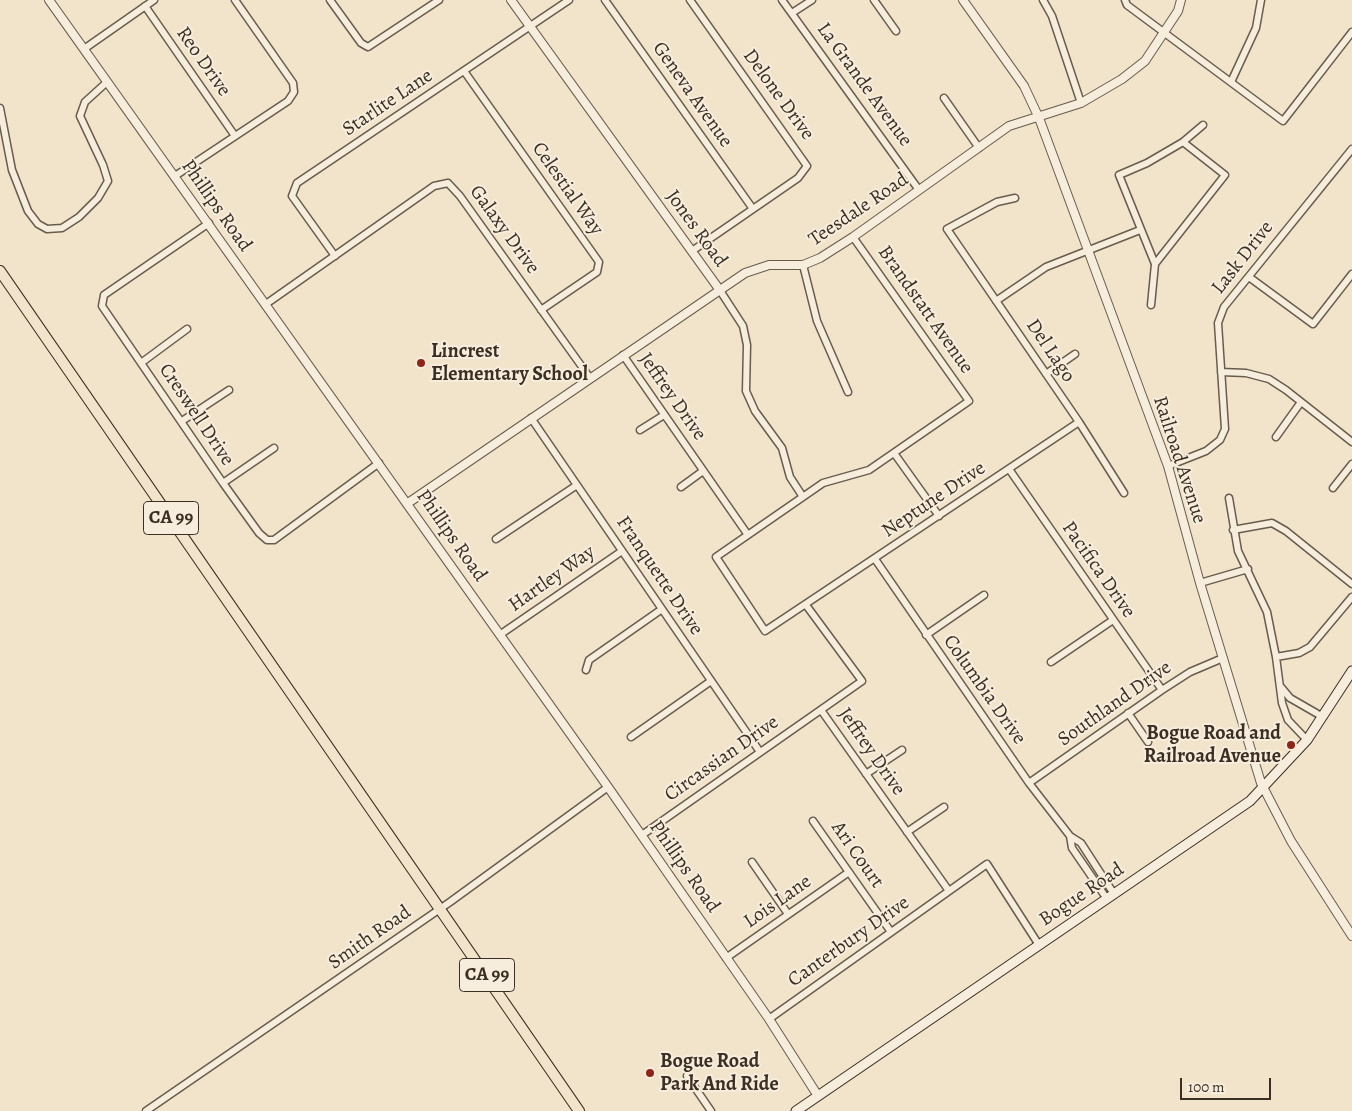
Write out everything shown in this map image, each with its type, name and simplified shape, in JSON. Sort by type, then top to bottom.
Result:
[{"type":"highway","name":"CA 99","points":[[0,271],[580,1111]]},
{"type":"main road","name":"Bogue Road","points":[[796,1111],[1243,806],[1263,788],[1307,740],[1352,671]]},
{"type":"street","name":"Phillips Road","points":[[49,0],[501,634],[769,1019],[818,1096]]},
{"type":"street","points":[[84,49],[154,0]]},
{"type":"street","points":[[175,176],[288,101],[294,92],[293,82],[235,0]]},
{"type":"street","points":[[330,0],[361,43],[368,47],[439,0]]},
{"type":"street","name":"Jones Road","points":[[511,0],[692,251],[743,326],[746,345],[746,390],[755,411],[782,448],[790,477],[803,497]]},
{"type":"street","name":"Starlite Lane","points":[[335,256],[292,196],[297,183],[569,0]]},
{"type":"street","name":"Geneva Avenue","points":[[605,0],[753,209]]},
{"type":"street","name":"Delone Drive","points":[[690,0],[806,163],[803,174],[692,251]]},
{"type":"street","name":"La Grande Avenue","points":[[782,0],[919,190]]},
{"type":"street","points":[[792,13],[812,0]]},
{"type":"street","points":[[874,0],[896,31]]},
{"type":"street","name":"Railroad Avenue","points":[[962,0],[1024,86],[1039,118],[1168,466],[1200,583],[1263,788],[1291,841],[1352,936]]},
{"type":"street","points":[[1043,0],[1052,16],[1081,103]]},
{"type":"street","points":[[1125,0],[1127,5],[1283,121],[1352,32]]},
{"type":"street","name":"Teesdale Road","points":[[408,503],[745,273],[768,265],[803,265],[820,258],[853,238],[1009,126],[1039,118],[1081,103],[1122,79],[1145,61],[1178,10],[1181,0]]},
{"type":"street","points":[[1230,82],[1256,28],[1261,0]]},
{"type":"street","name":"Reo Drive","points":[[145,6],[235,136]]},
{"type":"street","name":"Celestial Way","points":[[464,71],[599,262],[597,272],[541,310]]},
{"type":"street","points":[[0,108],[12,170],[28,211],[38,224],[47,229],[62,228],[79,217],[98,198],[108,181],[103,165],[80,116],[85,102],[108,82]]},
{"type":"street","points":[[944,98],[979,148]]},
{"type":"street","points":[[1152,305],[1155,264],[1119,175],[1147,163],[1183,142],[1203,124]]},
{"type":"street","points":[[1155,264],[1225,175],[1183,142]]},
{"type":"street","name":"Lask Drive","points":[[1168,466],[1206,451],[1220,440],[1225,429],[1218,323],[1224,307],[1352,148]]},
{"type":"street","name":"Galaxy Drive","points":[[266,304],[434,186],[448,183],[460,196],[590,378]]},
{"type":"street","name":"Del Lago","points":[[1015,198],[997,202],[947,229],[1079,422],[1124,493]]},
{"type":"street","name":"Creswell Drive","points":[[209,223],[104,295],[102,306],[223,483],[259,533],[267,540],[274,540],[379,463]]},
{"type":"street","points":[[996,301],[1046,267],[1140,230]]},
{"type":"street","name":"Brandstatt Avenue","points":[[853,238],[969,401],[894,453]]},
{"type":"street","points":[[803,265],[817,321],[848,392]]},
{"type":"street","points":[[1248,277],[1313,324],[1352,274]]},
{"type":"street","points":[[141,362],[187,329]]},
{"type":"street","points":[[1046,374],[1075,354]]},
{"type":"street","name":"Jeffrey Drive","points":[[623,355],[748,535]]},
{"type":"street","points":[[1221,372],[1246,373],[1269,379],[1302,402],[1352,442]]},
{"type":"street","points":[[182,422],[229,390]]},
{"type":"street","points":[[1276,437],[1302,402]]},
{"type":"street","points":[[640,430],[664,415]]},
{"type":"street","name":"Franquette Drive","points":[[531,418],[760,752]]},
{"type":"street","name":"Neptune Drive","points":[[806,605],[1079,422]]},
{"type":"street","points":[[223,483],[274,448]]},
{"type":"street","points":[[806,605],[765,631],[716,557],[824,483],[869,470],[894,453],[939,516]]},
{"type":"street","points":[[1333,488],[1352,464]]},
{"type":"street","name":"Pacifica Drive","points":[[1008,469],[1162,690]]},
{"type":"street","points":[[681,487],[703,471]]},
{"type":"street","points":[[496,539],[577,485]]},
{"type":"street","points":[[1229,498],[1238,551],[1267,612],[1276,657],[1279,686],[1288,720],[1307,740]]},
{"type":"street","points":[[1233,530],[1272,523],[1286,531],[1352,584]]},
{"type":"street","name":"Hartley Way","points":[[501,634],[622,551]]},
{"type":"street","name":"Columbia Drive","points":[[875,559],[1028,783],[1070,836],[1072,848],[1110,896]]},
{"type":"street","points":[[1200,583],[1248,569]]},
{"type":"street","points":[[926,635],[984,595]]},
{"type":"street","points":[[1276,657],[1299,653],[1310,646],[1352,597]]},
{"type":"street","name":"Jeffrey Drive","points":[[806,605],[862,681],[821,710],[948,891]]},
{"type":"street","points":[[586,670],[589,660],[662,609]]},
{"type":"street","points":[[1051,662],[1113,620]]},
{"type":"street","name":"Southland Drive","points":[[1028,783],[1190,672],[1223,658]]},
{"type":"street","points":[[631,737],[711,681]]},
{"type":"street","points":[[1279,686],[1290,698],[1323,717]]},
{"type":"street","name":"Circassian Drive","points":[[642,835],[821,710]]},
{"type":"street","points":[[1128,713],[1148,742]]},
{"type":"street","points":[[866,774],[902,750]]},
{"type":"street","name":"Smith Road","points":[[146,1111],[441,908],[608,787]]},
{"type":"street","points":[[907,832],[944,806]]},
{"type":"street","name":"Ari Court","points":[[813,821],[891,932]]},
{"type":"street","points":[[752,862],[788,914]]},
{"type":"street","points":[[948,891],[988,864],[1039,945]]},
{"type":"street","name":"Lois Lane","points":[[726,958],[848,872]]},
{"type":"street","name":"Canterbury Drive","points":[[769,1019],[948,891]]},
{"type":"street","points":[[687,1076],[711,1111]]},
{"type":"place","name":"Lincrest Elementary School","points":[[421,363]]},
{"type":"place","name":"Bogue Road and Railroad Avenue","points":[[1291,745]]},
{"type":"place","name":"Bogue Road Park And Ride","points":[[650,1073]]}]
